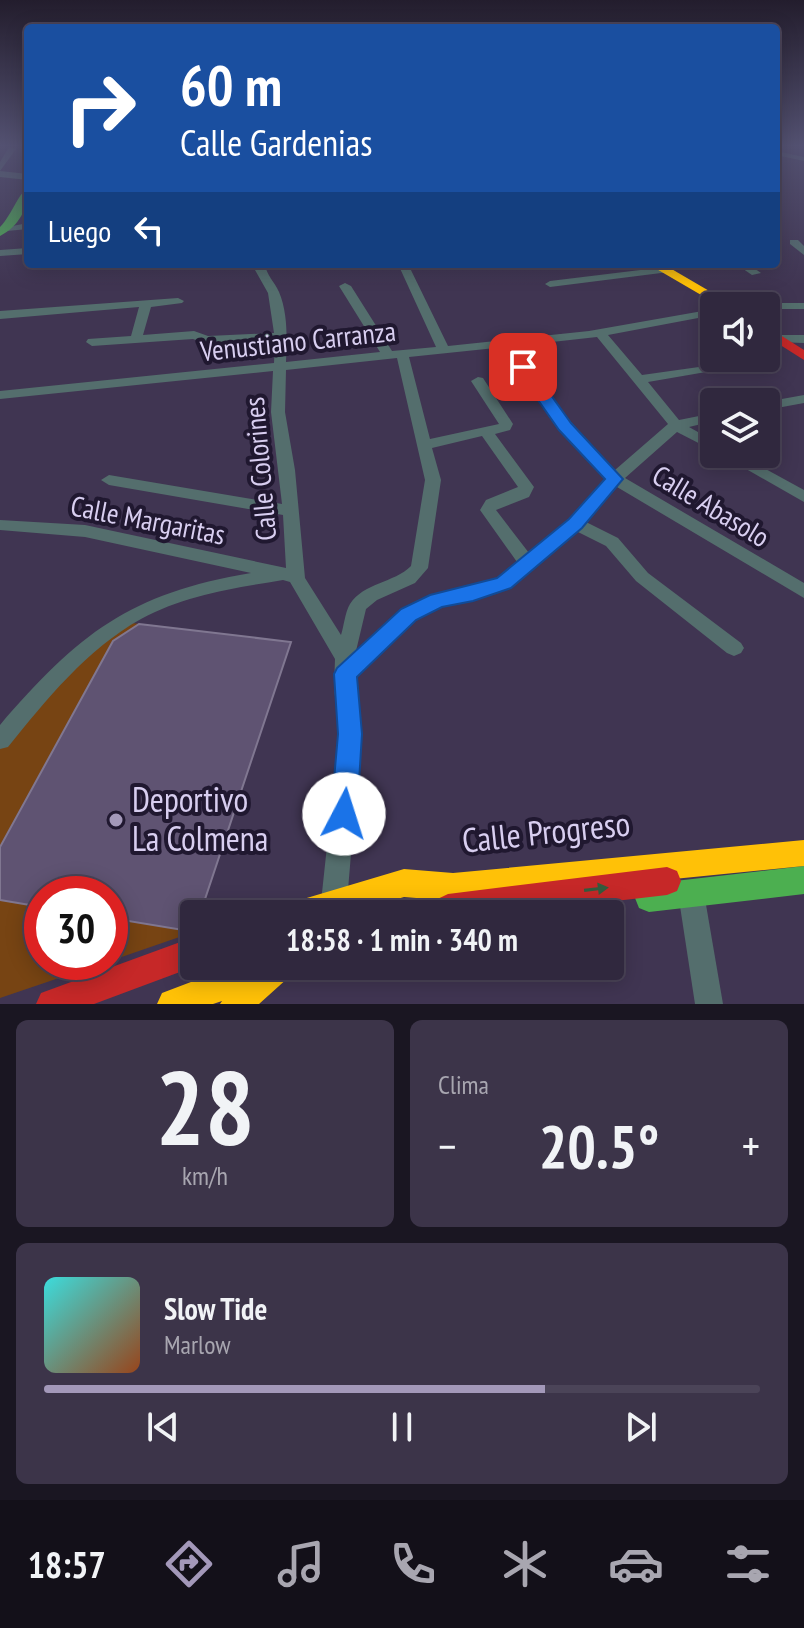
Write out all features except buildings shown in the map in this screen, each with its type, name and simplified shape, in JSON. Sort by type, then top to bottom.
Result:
[{"type":"main road","points":[[3,230],[24,206]]},
{"type":"main road","points":[[661,268],[704,292]]},
{"type":"main road","points":[[780,339],[804,356]]},
{"type":"main road","name":"Calle Progreso","points":[[341,900],[441,875],[804,839]]},
{"type":"main road","points":[[404,883],[453,887],[804,853]]},
{"type":"main road","points":[[503,900],[804,865]]},
{"type":"main road","points":[[624,901],[804,880]]},
{"type":"main road","points":[[52,1004],[180,957]]},
{"type":"main road","points":[[173,1004],[238,980]]},
{"type":"main road","points":[[236,1004],[261,980]]},
{"type":"street","points":[[794,242],[804,252]]},
{"type":"street","points":[[0,253],[24,251]]},
{"type":"street","name":"Calle Colorines","points":[[260,268],[274,293],[281,336],[278,412],[287,470],[290,576]]},
{"type":"street","points":[[405,268],[418,302],[444,350]]},
{"type":"street","points":[[550,284],[653,268]]},
{"type":"street","points":[[748,268],[756,273]]},
{"type":"street","points":[[334,900],[350,734],[345,666],[358,606],[371,595],[409,579],[419,568],[433,480],[395,355],[345,286]]},
{"type":"street","points":[[0,315],[178,301]]},
{"type":"street","points":[[136,339],[146,304]]},
{"type":"street","points":[[780,306],[804,306]]},
{"type":"street","name":"Venustiano Carranza","points":[[0,395],[601,334],[700,315]]},
{"type":"street","points":[[601,334],[676,425],[700,439]]},
{"type":"street","points":[[92,342],[194,335],[207,340],[281,336]]},
{"type":"street","points":[[780,335],[804,339]]},
{"type":"street","name":"Calle Abasolo","points":[[509,344],[536,389],[565,427],[615,479],[804,591]]},
{"type":"street","points":[[638,380],[700,369]]},
{"type":"street","points":[[424,445],[495,431],[506,424],[478,381]]},
{"type":"street","points":[[780,403],[804,399]]},
{"type":"street","points":[[345,666],[408,614],[437,600],[473,594],[504,583],[575,523],[615,479],[676,425],[700,420]]},
{"type":"street","points":[[495,431],[526,487],[523,493],[492,504],[488,510],[527,563]]},
{"type":"street","points":[[754,468],[801,492]]},
{"type":"street","points":[[109,480],[290,511]]},
{"type":"street","points":[[575,523],[612,542],[642,577],[734,648]]},
{"type":"street","name":"Calle Margaritas","points":[[0,525],[85,531],[290,576]]},
{"type":"street","points":[[0,740],[63,672],[132,615],[187,593],[290,576],[345,666]]},
{"type":"street","points":[[691,893],[709,1004]]},
{"type":"shaded area","name":"Deportivo La Colmena","points":[[123,622],[291,642],[205,900],[180,900],[180,937],[128,955],[128,876],[24,876],[24,980],[53,980],[0,998],[0,747],[29,710]]},
{"type":"traffic: fast","points":[[0,233],[17,216],[24,200]]},
{"type":"traffic: fast","points":[[649,898],[804,880]]},
{"type":"traffic: slow","points":[[661,268],[704,292]]},
{"type":"traffic: slow","points":[[347,900],[404,883],[453,887],[804,853]]},
{"type":"traffic: slow","points":[[173,1004],[236,980]]},
{"type":"traffic: slow","points":[[236,1004],[263,980]]},
{"type":"traffic: jam","points":[[780,340],[804,356]]},
{"type":"traffic: jam","points":[[503,900],[667,881]]},
{"type":"traffic: jam","points":[[52,1004],[180,957]]},
{"type":"place","name":"Deportivo La Colmena","points":[[116,820]]},
{"type":"route","points":[[344,814],[350,734],[345,674],[408,614],[437,600],[473,594],[504,583],[575,523],[615,479],[565,427],[523,367]]}]
